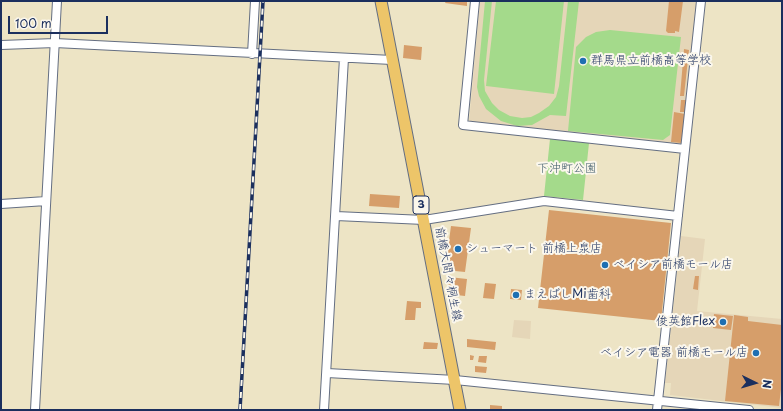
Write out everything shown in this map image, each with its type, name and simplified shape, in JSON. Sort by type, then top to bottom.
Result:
[{"type":"main road","name":"前橋大間々桐生線","points":[[381,1],[460,410]]},
{"type":"street","points":[[35,410],[58,1]]},
{"type":"street","points":[[252,54],[255,1]]},
{"type":"street","points":[[475,1],[463,125],[685,149]]},
{"type":"street","points":[[658,410],[701,1]]},
{"type":"street","points":[[1,45],[56,43],[392,60]]},
{"type":"street","points":[[324,410],[344,58]]},
{"type":"street","points":[[1,204],[46,201]]},
{"type":"street","points":[[336,216],[424,220],[533,202],[549,201],[572,205],[678,216]]},
{"type":"street","points":[[327,373],[455,380],[659,400],[690,407],[749,410]]},
{"type":"shaded area","name":"群馬県立前橋高等学校","points":[[480,1],[698,1],[683,144],[680,146],[469,123]]},
{"type":"shaded area","points":[[681,236],[705,239],[697,311],[782,319],[782,408],[670,395],[671,383],[665,383]]},
{"type":"shaded area","points":[[514,320],[531,321],[530,339],[512,337]]},
{"type":"green space","points":[[485,1],[492,1],[484,80],[485,91],[492,103],[499,110],[510,116],[522,118],[531,117],[539,113],[549,106],[556,97],[559,86],[568,1],[579,1],[566,116],[550,115],[532,125],[517,126],[501,121],[486,109],[479,96],[477,87]]},
{"type":"green space","points":[[496,1],[564,1],[554,94],[486,86]]},
{"type":"green space","points":[[610,30],[681,37],[670,135],[663,140],[568,131],[576,47],[586,37],[596,32]]},
{"type":"green space","name":"下沖町公園","points":[[550,139],[589,143],[583,200],[544,196]]},
{"type":"building","points":[[446,1],[467,1],[467,6],[445,3]]},
{"type":"building","points":[[669,1],[683,1],[679,32],[675,31],[675,33],[668,33],[666,31]]},
{"type":"building","points":[[404,45],[422,47],[421,60],[403,58]]},
{"type":"building","points":[[684,49],[689,50],[684,96],[680,96]]},
{"type":"building","points":[[681,100],[686,100],[685,112],[680,112]]},
{"type":"building","points":[[674,112],[685,114],[681,143],[671,142]]},
{"type":"building","points":[[370,194],[400,196],[399,208],[369,206]]},
{"type":"building","name":"ベイシア前橋モール店","points":[[549,210],[671,223],[661,321],[538,308]]},
{"type":"building","name":"シューマート 前橋上泉店","points":[[451,226],[471,228],[465,272],[445,270]]},
{"type":"building","points":[[695,276],[699,276],[698,290],[693,289]]},
{"type":"building","points":[[449,277],[467,279],[465,296],[448,294]]},
{"type":"building","points":[[485,283],[496,284],[494,299],[483,298]]},
{"type":"building","name":"まえばしMi歯科","points":[[511,289],[522,290],[521,300],[510,299]]},
{"type":"building","points":[[407,301],[421,302],[421,308],[416,308],[415,320],[405,320]]},
{"type":"building","name":"俊英館Flex","points":[[714,314],[733,316],[731,330],[713,328]]},
{"type":"building","name":"ベイシア電器 前橋モール店","points":[[734,315],[748,317],[748,321],[782,325],[782,381],[779,406],[725,401]]},
{"type":"building","points":[[467,339],[496,342],[495,350],[467,347]]},
{"type":"building","points":[[424,342],[438,343],[437,349],[423,349]]},
{"type":"building","points":[[470,355],[474,356],[473,360],[470,360]]},
{"type":"building","points":[[479,356],[487,356],[486,363],[478,362]]},
{"type":"building","points":[[475,366],[487,367],[486,373],[475,372]]},
{"type":"building","points":[[490,405],[502,406],[502,410],[490,410]]},
{"type":"railway","points":[[240,410],[263,1]]},
{"type":"place","name":"群馬県立前橋高等学校","points":[[583,61]]},
{"type":"place","name":"シューマート 前橋上泉店","points":[[458,249]]},
{"type":"place","name":"ベイシア前橋モール店","points":[[605,265]]},
{"type":"place","name":"まえばしMi歯科","points":[[516,295]]},
{"type":"place","name":"俊英館Flex","points":[[723,322]]},
{"type":"place","name":"ベイシア電器 前橋モール店","points":[[756,353]]}]
